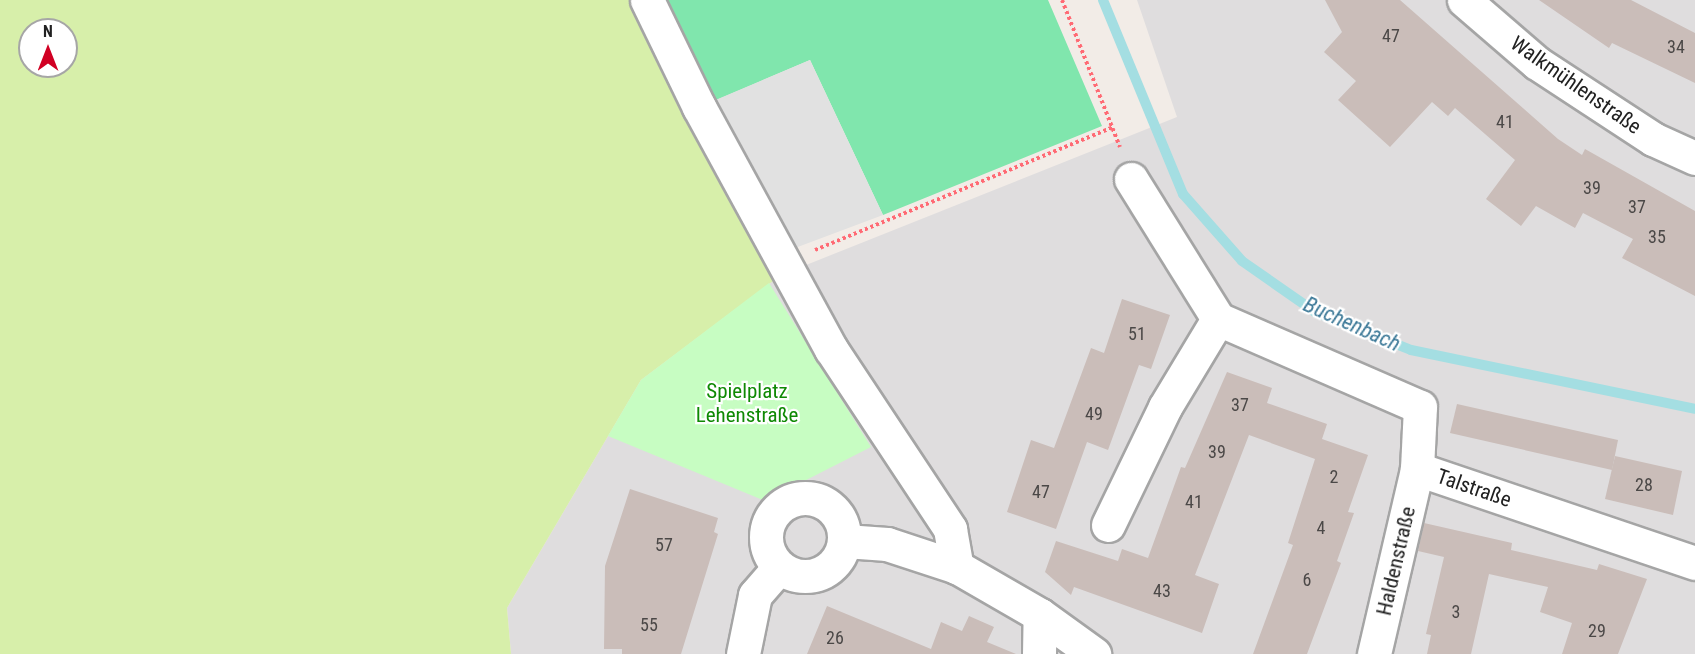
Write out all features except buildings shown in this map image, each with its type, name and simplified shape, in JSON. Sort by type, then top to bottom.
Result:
[{"type":"street","points":[[647,0],[783,263],[831,349],[950,529],[957,567]]},
{"type":"street","name":"Walkmühlenstraße","points":[[1464,0],[1537,63],[1653,139],[1695,158]]},
{"type":"street","points":[[1108,525],[1166,407],[1218,319],[1131,179]]},
{"type":"street","name":"Talstraße","points":[[1218,319],[1420,407],[1417,469],[1695,563]]},
{"type":"street","name":"Haldenstraße","points":[[1374,654],[1417,469]]},
{"type":"street","points":[[803,497],[829,505],[838,514],[845,541],[835,563],[814,576],[796,575],[779,567],[766,544],[765,531],[778,507],[790,500],[803,497]]},
{"type":"street","points":[[845,541],[887,544],[957,567],[1040,615],[1094,654]]},
{"type":"street","points":[[743,654],[755,595],[779,567]]},
{"type":"street","points":[[1039,654],[1040,615]]},
{"type":"path","points":[[783,263],[1114,127],[1062,0]]},
{"type":"shaded area","points":[[1137,0],[1695,0],[1695,654],[511,654],[507,608],[641,380],[781,275],[1177,117]]},
{"type":"shaded area","points":[[810,60],[883,215],[779,254],[699,107]]},
{"type":"green space","points":[[0,0],[636,0],[781,275],[641,380],[507,608],[511,654],[0,654]]},
{"type":"green space","points":[[661,0],[1048,0],[1102,126],[883,215],[810,60],[714,101]]},
{"type":"green space","name":"Spielplatz Lehenstraße","points":[[769,283],[871,447],[765,501],[608,436],[641,380]]},
{"type":"waterway","name":"Buchenbach","points":[[1103,0],[1183,194],[1242,261],[1315,312],[1411,350],[1695,409]]}]
